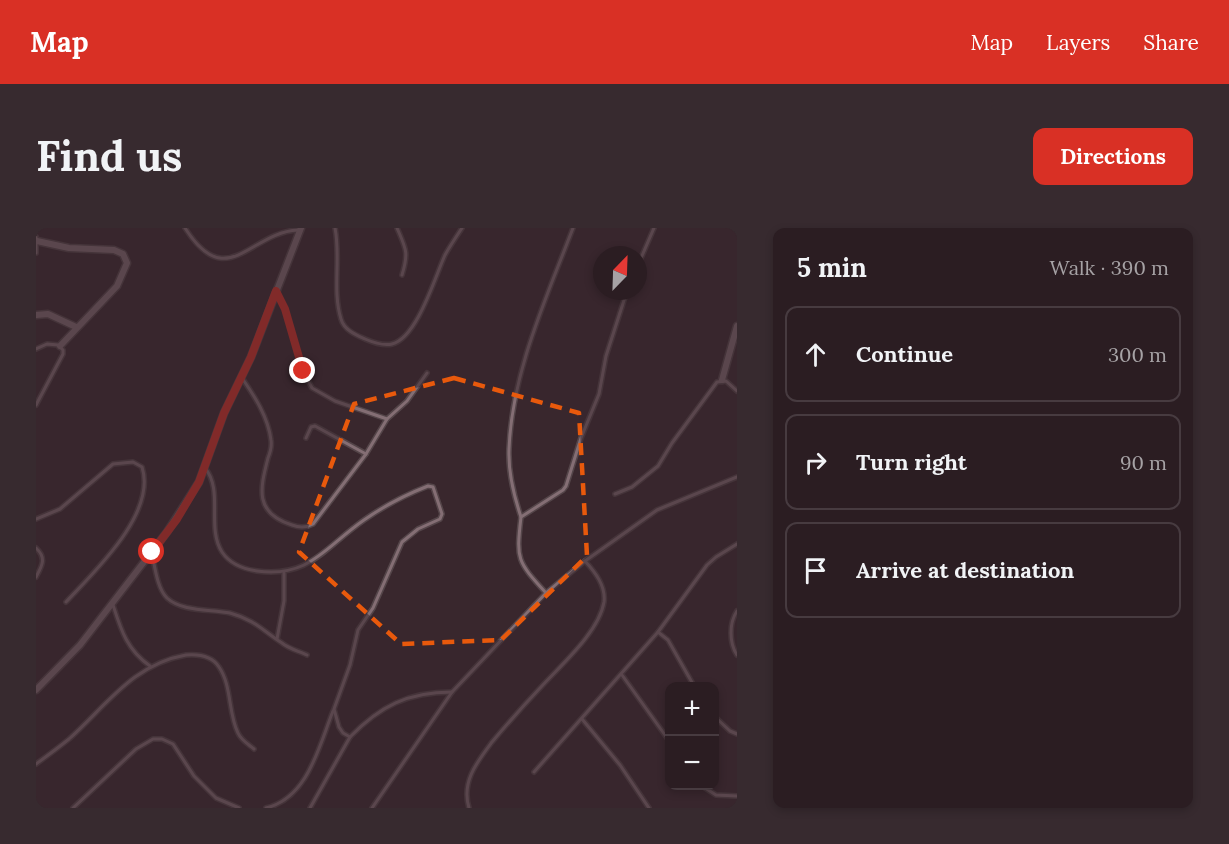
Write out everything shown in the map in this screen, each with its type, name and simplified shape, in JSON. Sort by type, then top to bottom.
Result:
[{"type":"street","points":[[36,690],[80,645],[152,552],[199,482],[224,413],[251,357],[300,229]]},
{"type":"street","points":[[36,239],[69,248],[119,251],[125,258],[125,268],[117,286],[60,346]]},
{"type":"street","points":[[36,315],[48,314],[76,327]]},
{"type":"street","points":[[722,380],[737,326]]},
{"type":"lane","points":[[184,228],[199,248],[208,254],[230,259],[244,254],[277,235],[300,229]]},
{"type":"lane","points":[[335,228],[338,241],[338,302],[341,320],[350,332],[356,335],[368,340],[392,344],[402,338],[414,324],[447,252],[462,228]]},
{"type":"lane","points":[[397,228],[406,245],[402,275]]},
{"type":"lane","points":[[546,593],[520,559],[518,548],[521,517],[515,497],[509,451],[513,411],[524,361],[573,228]]},
{"type":"lane","points":[[646,246],[654,228]]},
{"type":"lane","points":[[36,239],[36,253]]},
{"type":"lane","points":[[276,291],[285,309],[303,371],[312,388],[335,401],[387,419]]},
{"type":"lane","points":[[521,517],[566,486],[581,438],[599,394],[606,356],[624,300]]},
{"type":"lane","points":[[36,349],[47,344],[60,346],[63,350],[61,359],[36,405]]},
{"type":"lane","points":[[241,377],[262,412],[272,443],[261,490],[265,508],[274,517],[296,526],[311,526],[366,454],[387,419],[407,401],[427,373]]},
{"type":"lane","points":[[615,494],[632,487],[658,466],[713,387],[722,380],[731,384],[737,391]]},
{"type":"lane","points":[[306,438],[311,427],[315,426],[366,454]]},
{"type":"lane","points":[[36,519],[60,509],[112,465],[133,462],[142,466],[144,496],[132,523],[66,602]]},
{"type":"lane","points":[[205,468],[212,479],[214,518],[222,552],[236,566],[250,570],[284,573],[297,569],[313,560],[362,521],[399,498],[428,486],[435,489],[442,514],[440,519],[418,529],[402,542],[373,608],[358,630],[350,665],[310,769],[292,794],[274,806],[266,808]]},
{"type":"lane","points":[[372,808],[452,692],[546,593],[585,561],[657,510],[737,477]]},
{"type":"lane","points":[[534,772],[658,633],[707,565],[737,544]]},
{"type":"lane","points":[[36,548],[43,560],[36,577]]},
{"type":"lane","points":[[152,552],[162,591],[166,597],[192,608],[216,610],[244,618],[287,646],[307,655]]},
{"type":"lane","points":[[469,808],[467,787],[470,774],[480,758],[574,651],[599,618],[604,601],[603,589],[595,572],[585,561]]},
{"type":"lane","points":[[277,639],[284,601],[284,573]]},
{"type":"lane","points":[[112,603],[128,645],[150,666]]},
{"type":"lane","points":[[737,612],[731,626],[732,645],[737,655]]},
{"type":"lane","points":[[658,633],[672,646],[691,682]]},
{"type":"lane","points":[[36,764],[69,738],[108,699],[150,666],[190,655],[204,656],[215,662],[222,673],[237,732],[254,749]]},
{"type":"lane","points":[[621,675],[665,736]]},
{"type":"lane","points":[[310,808],[350,737],[363,723],[385,707],[418,696],[452,692]]},
{"type":"lane","points":[[334,710],[339,727],[350,737]]},
{"type":"lane","points":[[582,719],[620,765],[650,808]]},
{"type":"lane","points":[[719,721],[737,734]]},
{"type":"lane","points":[[73,808],[136,749],[153,739],[162,739],[173,744],[195,776],[216,798],[240,808]]},
{"type":"lane","points":[[708,790],[716,795],[737,796]]},
{"type":"highlighted area","points":[[454,378],[579,413],[587,556],[501,640],[401,644],[299,552],[354,404]]},
{"type":"route","points":[[152,552],[177,519],[199,482],[224,413],[251,357],[276,291],[285,309],[303,371]]}]
